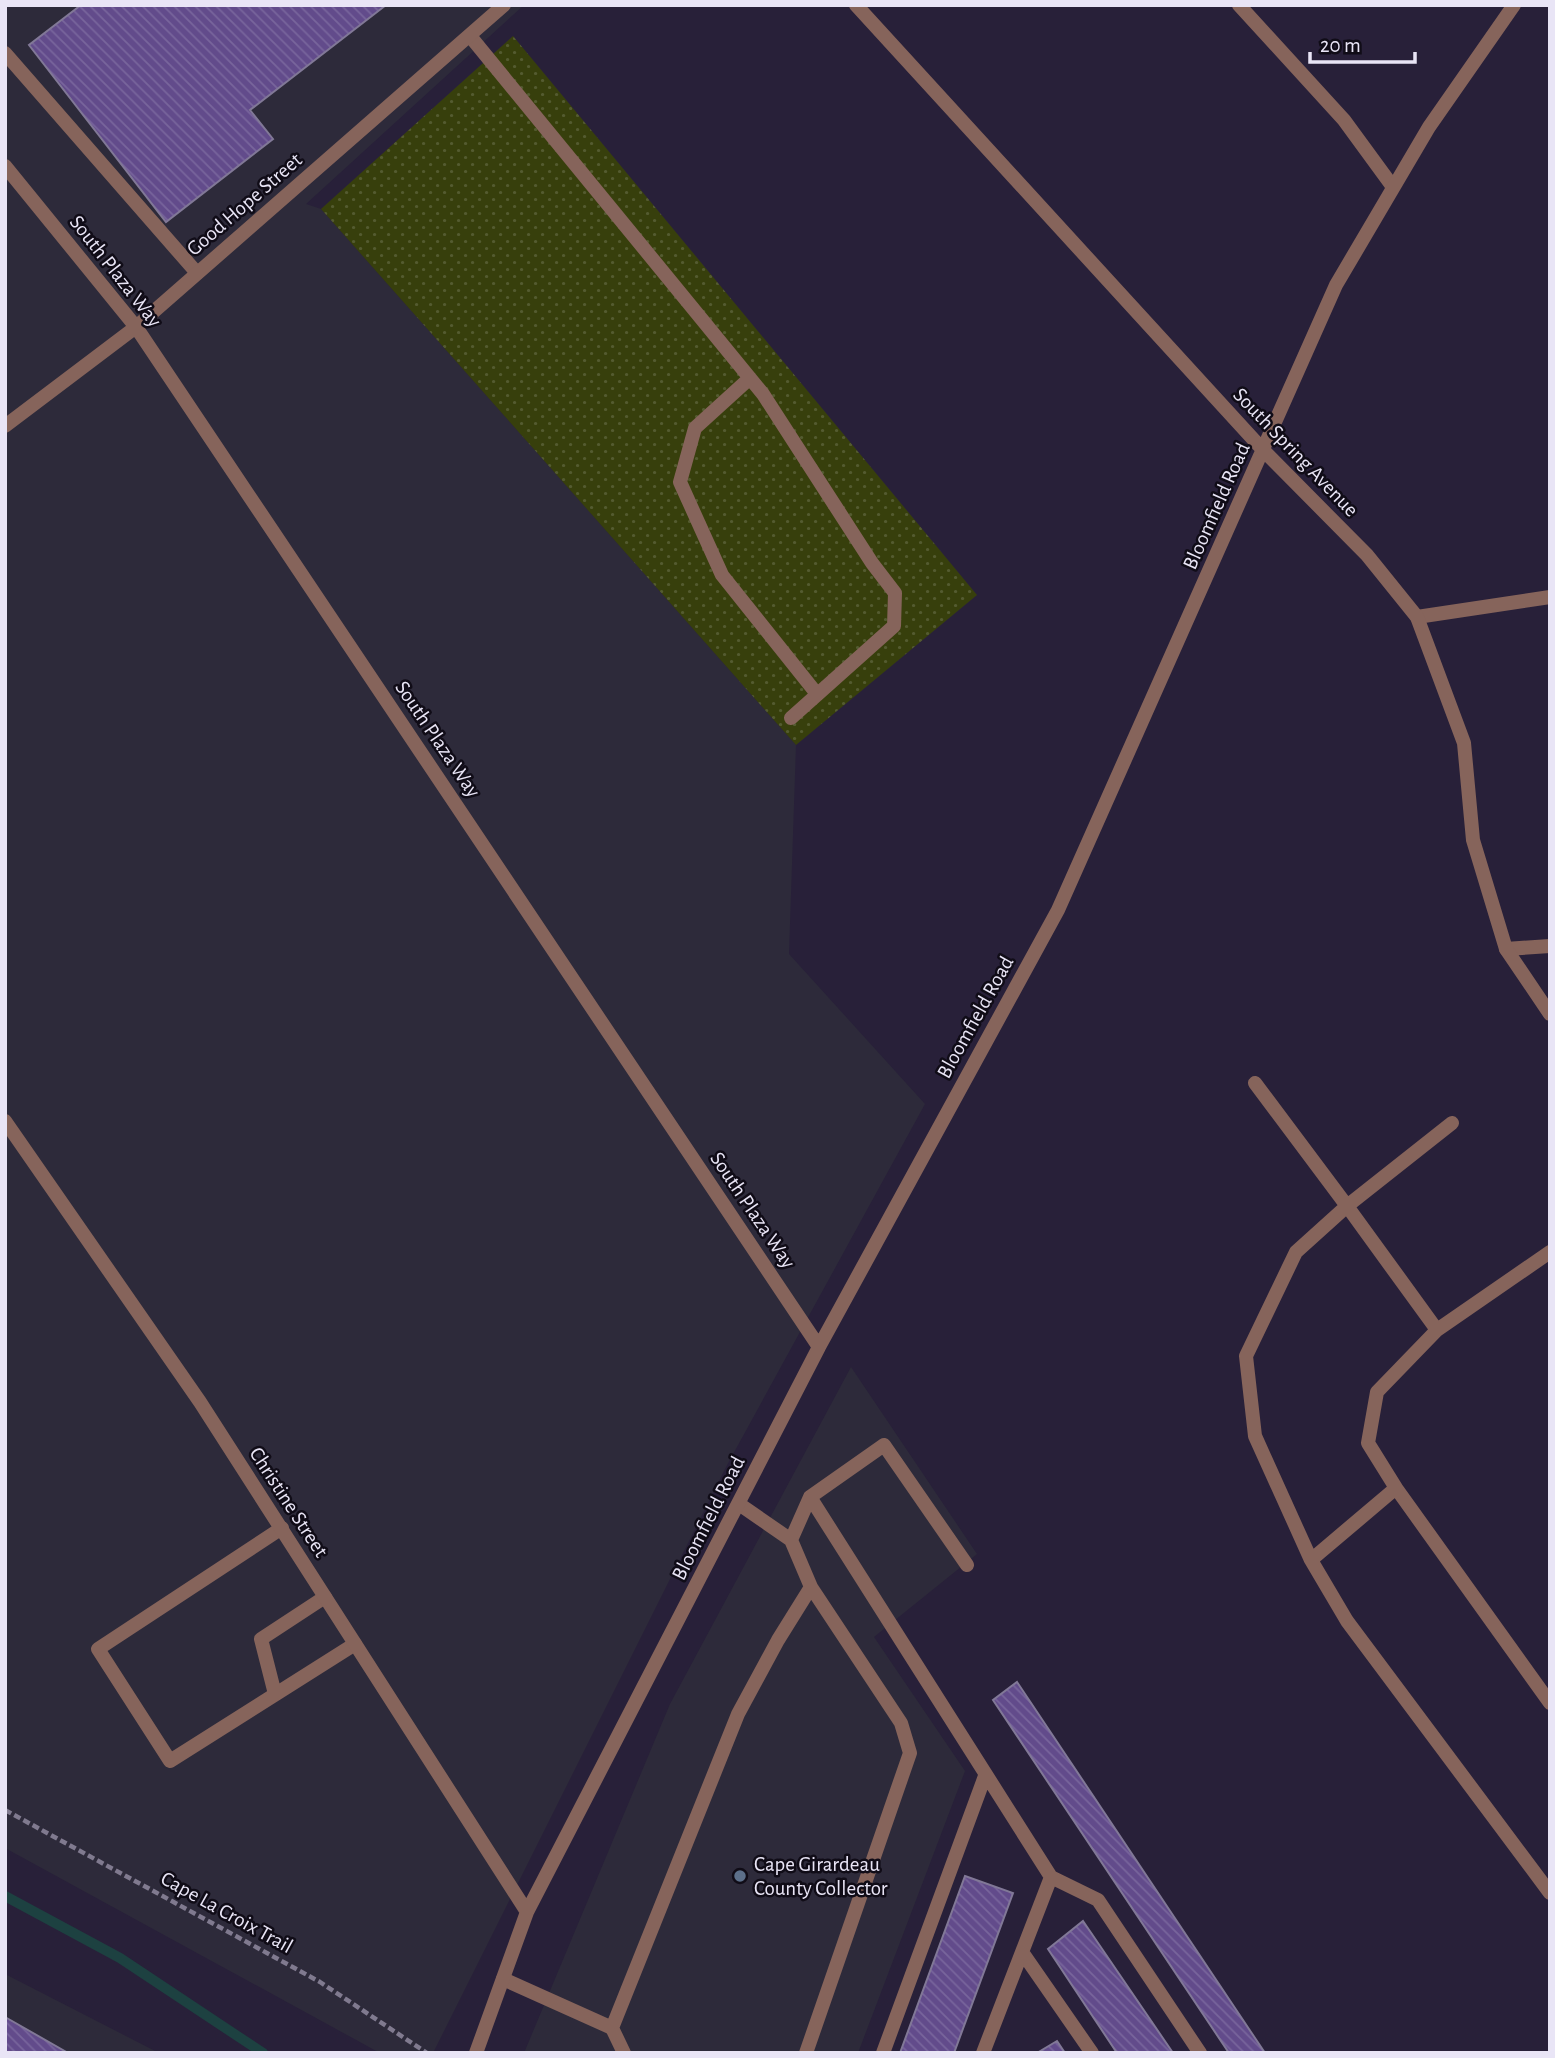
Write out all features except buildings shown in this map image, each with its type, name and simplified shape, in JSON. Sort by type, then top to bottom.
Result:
[{"type":"street","name":"Good Hope Street","points":[[5,426],[136,327],[504,5]]},
{"type":"street","name":"South Spring Avenue","points":[[856,5],[1264,451],[1367,555],[1417,617],[1464,743],[1473,841],[1506,949],[1550,1014]]},
{"type":"street","points":[[1239,5],[1344,120],[1394,187]]},
{"type":"street","name":"Bloomfield Road","points":[[476,2053],[527,1912],[820,1347],[1058,910],[1336,285],[1429,127],[1514,5]]},
{"type":"street","points":[[470,36],[750,378],[872,563],[895,593],[894,626],[791,718]]},
{"type":"street","points":[[5,53],[197,273]]},
{"type":"street","name":"South Plaza Way","points":[[5,166],[136,327],[820,1347]]},
{"type":"street","points":[[750,378],[695,428],[680,482],[722,575],[817,694]]},
{"type":"street","points":[[1417,617],[1550,597]]},
{"type":"street","points":[[1506,949],[1550,946]]},
{"type":"street","points":[[1255,1083],[1437,1330]]},
{"type":"street","name":"Christine Street","points":[[5,1121],[192,1391],[527,1912]]},
{"type":"street","points":[[1452,1124],[1347,1206],[1296,1252],[1246,1356],[1255,1436],[1311,1560],[1347,1620],[1550,1893]]},
{"type":"street","points":[[1550,1251],[1437,1330],[1377,1392],[1368,1443],[1396,1488],[1550,1703]]},
{"type":"street","points":[[791,1540],[810,1497],[884,1445],[967,1565]]},
{"type":"street","points":[[1311,1560],[1396,1488]]},
{"type":"street","points":[[810,1497],[1051,1877],[1098,1900],[1200,2053]]},
{"type":"street","points":[[738,1504],[791,1540],[811,1587],[901,1723],[909,1753],[806,2053]]},
{"type":"street","points":[[282,1528],[98,1649],[170,1761],[355,1644]]},
{"type":"street","points":[[612,2028],[738,1714],[778,1640],[811,1587]]},
{"type":"street","points":[[275,1694],[261,1639],[325,1597]]},
{"type":"street","points":[[883,2053],[985,1776]]},
{"type":"street","points":[[983,2053],[1051,1877]]},
{"type":"street","points":[[1022,1952],[1092,2053]]},
{"type":"street","points":[[503,1979],[612,2028],[624,2053]]},
{"type":"path","name":"Cape La Croix Trail","points":[[5,1810],[320,1982],[427,2053]]},
{"type":"shaded area","points":[[5,5],[524,5],[306,204],[321,209],[796,745],[789,954],[925,1104],[726,1467],[433,2053],[380,2053],[5,1848]]},
{"type":"shaded area","points":[[851,1367],[977,1554],[874,1637],[965,1771],[858,2053],[524,2053],[670,1704]]},
{"type":"shaded area","points":[[5,1974],[159,2053],[5,2053]]},
{"type":"green space","points":[[513,36],[977,595],[796,745],[321,209]]},
{"type":"waterway","points":[[5,1896],[120,1958],[263,2053]]},
{"type":"place","name":"Cape Girardeau County Collector","points":[[740,1876]]}]
